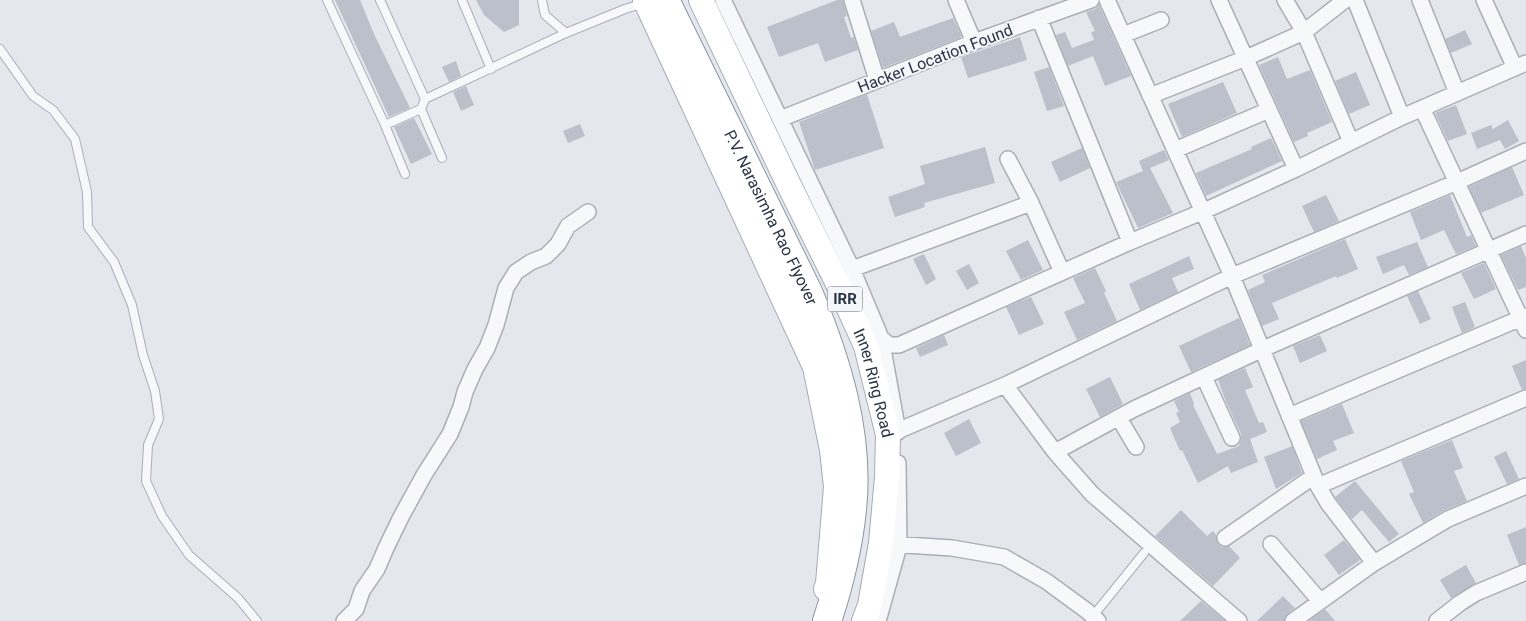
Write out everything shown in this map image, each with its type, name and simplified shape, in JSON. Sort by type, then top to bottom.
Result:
[{"type":"highway","name":"P.V. Narasimha Rao Flyover","points":[[685,0],[823,284],[840,326],[859,386],[868,443],[869,509],[860,575],[846,621]]},
{"type":"highway","name":"P.V. Narasimha Rao Flyover","points":[[652,1],[808,292],[824,331],[837,372],[852,444],[852,508],[842,571],[827,621]]},
{"type":"main road","name":"Inner Ring Road","points":[[701,0],[866,346],[893,433],[887,477],[890,544],[864,621]]},
{"type":"main road","points":[[652,1],[815,367],[832,450],[836,487],[828,583],[814,621]]},
{"type":"street","points":[[723,0],[852,270],[881,338],[893,433],[1005,385],[1232,276],[1457,182],[1526,151]]},
{"type":"street","points":[[852,0],[877,80]]},
{"type":"street","points":[[956,0],[974,42]]},
{"type":"street","name":"Hacker Location Found","points":[[780,119],[974,42],[1091,0]]},
{"type":"street","points":[[1107,0],[1204,211],[1263,349],[1316,481],[1328,503],[1374,563]]},
{"type":"street","points":[[1219,0],[1296,169]]},
{"type":"street","points":[[1285,0],[1304,32],[1351,142]]},
{"type":"street","points":[[1150,96],[1246,58],[1304,32],[1345,0]]},
{"type":"street","points":[[1355,0],[1402,117]]},
{"type":"street","points":[[1420,0],[1457,93]]},
{"type":"street","points":[[881,338],[889,345],[899,345],[1204,211],[1296,169],[1402,117],[1520,65],[1484,0]]},
{"type":"street","points":[[1039,18],[1130,242]]},
{"type":"street","points":[[1123,35],[1161,20]]},
{"type":"street","points":[[1289,416],[1524,321],[1422,108]]},
{"type":"street","points":[[1175,150],[1269,110]]},
{"type":"street","points":[[1008,159],[1062,272]]},
{"type":"street","points":[[852,270],[1031,204]]},
{"type":"street","points":[[344,621],[356,609],[362,591],[377,570],[401,517],[424,475],[450,434],[465,392],[496,325],[506,288],[516,272],[531,262],[546,256],[558,244],[568,226],[588,212]]},
{"type":"street","points":[[1055,452],[1134,409],[1263,349],[1526,234]]},
{"type":"street","points":[[1204,377],[1232,438]]},
{"type":"street","points":[[1005,385],[1055,452],[1092,494],[1239,621]]},
{"type":"street","points":[[1225,538],[1316,481],[1526,398]]},
{"type":"street","points":[[1119,418],[1136,447]]},
{"type":"street","points":[[1293,621],[1374,563],[1448,519],[1526,486]]},
{"type":"street","points":[[878,621],[890,544],[952,548],[1004,557],[1046,581],[1095,619]]},
{"type":"street","points":[[1270,544],[1320,601]]},
{"type":"street","points":[[1437,621],[1476,593],[1526,572]]},
{"type":"lane","points":[[327,0],[406,174]]},
{"type":"lane","points":[[380,0],[425,99]]},
{"type":"lane","points":[[462,0],[491,69]]},
{"type":"lane","points":[[542,0],[546,15],[566,33]]},
{"type":"lane","points":[[385,125],[421,109],[425,99],[566,33],[625,9],[652,1]]},
{"type":"lane","points":[[0,49],[33,96],[53,110],[75,139],[87,192],[88,227],[114,262],[132,305],[143,355],[155,391],[158,418],[148,445],[146,481],[162,516],[190,555],[232,592],[257,621]]},
{"type":"lane","points":[[421,109],[442,158]]},
{"type":"lane","points":[[1095,619],[1144,552]]},
{"type":"building","points":[[335,0],[360,0],[374,34],[410,108],[389,117]]},
{"type":"building","points":[[476,0],[519,0],[519,25],[504,32],[484,15]]},
{"type":"building","points":[[837,0],[843,0],[847,16],[844,17],[851,38],[854,37],[858,50],[825,62],[818,43],[779,57],[767,27]]},
{"type":"building","points":[[1099,5],[1131,76],[1105,86],[1093,56],[1068,66],[1056,35],[1065,32],[1072,48],[1094,40],[1091,32],[1095,31],[1086,12],[1095,9]]},
{"type":"building","points":[[953,18],[962,37],[883,68],[871,31],[894,22],[900,37]]},
{"type":"building","points":[[1465,30],[1472,44],[1451,53],[1445,39]]},
{"type":"building","points":[[1020,37],[1027,60],[968,78],[961,57]]},
{"type":"building","points":[[1278,57],[1287,79],[1310,70],[1332,122],[1307,133],[1308,136],[1294,142],[1259,65]]},
{"type":"building","points":[[456,61],[461,76],[449,82],[442,67]]},
{"type":"building","points":[[1049,67],[1064,106],[1047,111],[1034,72]]},
{"type":"building","points":[[1356,72],[1370,105],[1349,114],[1335,81]]},
{"type":"building","points":[[1223,82],[1237,113],[1182,137],[1168,104]]},
{"type":"building","points":[[466,86],[474,105],[461,111],[453,92]]},
{"type":"building","points":[[867,94],[884,148],[815,170],[799,122]]},
{"type":"building","points":[[1456,105],[1467,134],[1448,141],[1435,113]]},
{"type":"building","points":[[414,118],[432,154],[411,164],[394,127]]},
{"type":"building","points":[[1508,120],[1519,141],[1505,149],[1500,140],[1477,149],[1471,133],[1491,125],[1493,129]]},
{"type":"building","points":[[580,124],[585,136],[568,143],[563,131]]},
{"type":"building","points":[[1271,138],[1282,161],[1206,196],[1196,173],[1252,149],[1251,147]]},
{"type":"building","points":[[985,147],[995,183],[924,203],[925,207],[895,217],[888,197],[925,184],[920,166]]},
{"type":"building","points":[[1082,148],[1090,168],[1060,182],[1051,162]]},
{"type":"building","points":[[1164,150],[1169,160],[1150,168],[1173,213],[1138,228],[1116,182],[1143,171],[1139,161]]},
{"type":"building","points":[[1512,167],[1524,195],[1481,213],[1469,187]]},
{"type":"building","points":[[1326,195],[1339,221],[1314,232],[1302,206]]},
{"type":"building","points":[[1450,195],[1467,237],[1471,235],[1476,246],[1456,254],[1444,230],[1421,240],[1410,212]]},
{"type":"building","points":[[1345,239],[1358,269],[1337,278],[1336,276],[1272,303],[1279,319],[1262,326],[1248,290],[1265,282],[1262,275]]},
{"type":"building","points":[[1028,240],[1043,270],[1021,280],[1006,251]]},
{"type":"building","points":[[1417,242],[1428,267],[1409,275],[1404,265],[1383,274],[1376,257]]},
{"type":"building","points":[[1521,246],[1526,258],[1526,287],[1518,290],[1501,255]]},
{"type":"building","points":[[924,254],[936,279],[926,285],[913,259]]},
{"type":"building","points":[[1189,256],[1194,269],[1172,278],[1178,292],[1140,310],[1129,284]]},
{"type":"building","points":[[1484,263],[1496,289],[1474,299],[1461,273]]},
{"type":"building","points":[[969,264],[979,283],[967,290],[956,271]]},
{"type":"building","points":[[1095,268],[1117,321],[1077,340],[1064,312],[1085,303],[1073,278]]},
{"type":"building","points":[[1418,291],[1431,319],[1420,324],[1407,296]]},
{"type":"building","points":[[1031,297],[1044,324],[1019,335],[1006,307]]},
{"type":"building","points":[[1465,302],[1475,327],[1462,333],[1452,307]]},
{"type":"building","points":[[1239,318],[1250,345],[1191,372],[1179,346]]},
{"type":"building","points":[[944,335],[948,345],[920,357],[916,348]]},
{"type":"building","points":[[1320,335],[1327,351],[1300,363],[1293,346]]},
{"type":"building","points":[[1526,360],[1526,389],[1522,390],[1512,366]]},
{"type":"building","points":[[1245,368],[1253,387],[1245,390],[1259,423],[1263,422],[1267,432],[1250,439],[1258,462],[1231,473],[1228,466],[1198,483],[1182,450],[1180,451],[1170,428],[1180,422],[1176,413],[1179,412],[1174,401],[1190,393],[1193,405],[1217,454],[1239,446],[1241,434],[1218,380]]},
{"type":"building","points":[[1110,377],[1123,404],[1100,417],[1086,389]]},
{"type":"building","points":[[1342,404],[1354,433],[1333,441],[1337,450],[1317,459],[1301,421]]},
{"type":"building","points":[[969,419],[981,443],[956,456],[944,433]]},
{"type":"building","points":[[1452,440],[1463,468],[1454,471],[1467,501],[1445,510],[1423,523],[1409,494],[1414,492],[1401,461]]},
{"type":"building","points":[[1292,446],[1302,473],[1276,489],[1264,457]]},
{"type":"building","points":[[1506,451],[1519,479],[1507,484],[1494,457]]},
{"type":"building","points":[[1355,481],[1399,534],[1389,542],[1362,510],[1352,519],[1335,497]]},
{"type":"building","points":[[1181,510],[1207,536],[1213,531],[1221,547],[1229,546],[1240,558],[1213,586],[1155,536]]},
{"type":"building","points":[[1526,527],[1526,563],[1519,565],[1507,535]]},
{"type":"building","points":[[1344,540],[1360,560],[1339,575],[1324,555]]},
{"type":"building","points":[[1466,565],[1476,583],[1451,598],[1440,580]]},
{"type":"building","points":[[1283,596],[1295,608],[1287,614],[1284,621],[1257,621]]},
{"type":"building","points":[[1201,601],[1225,621],[1180,621]]},
{"type":"building","points":[[1325,609],[1335,621],[1309,621]]}]
